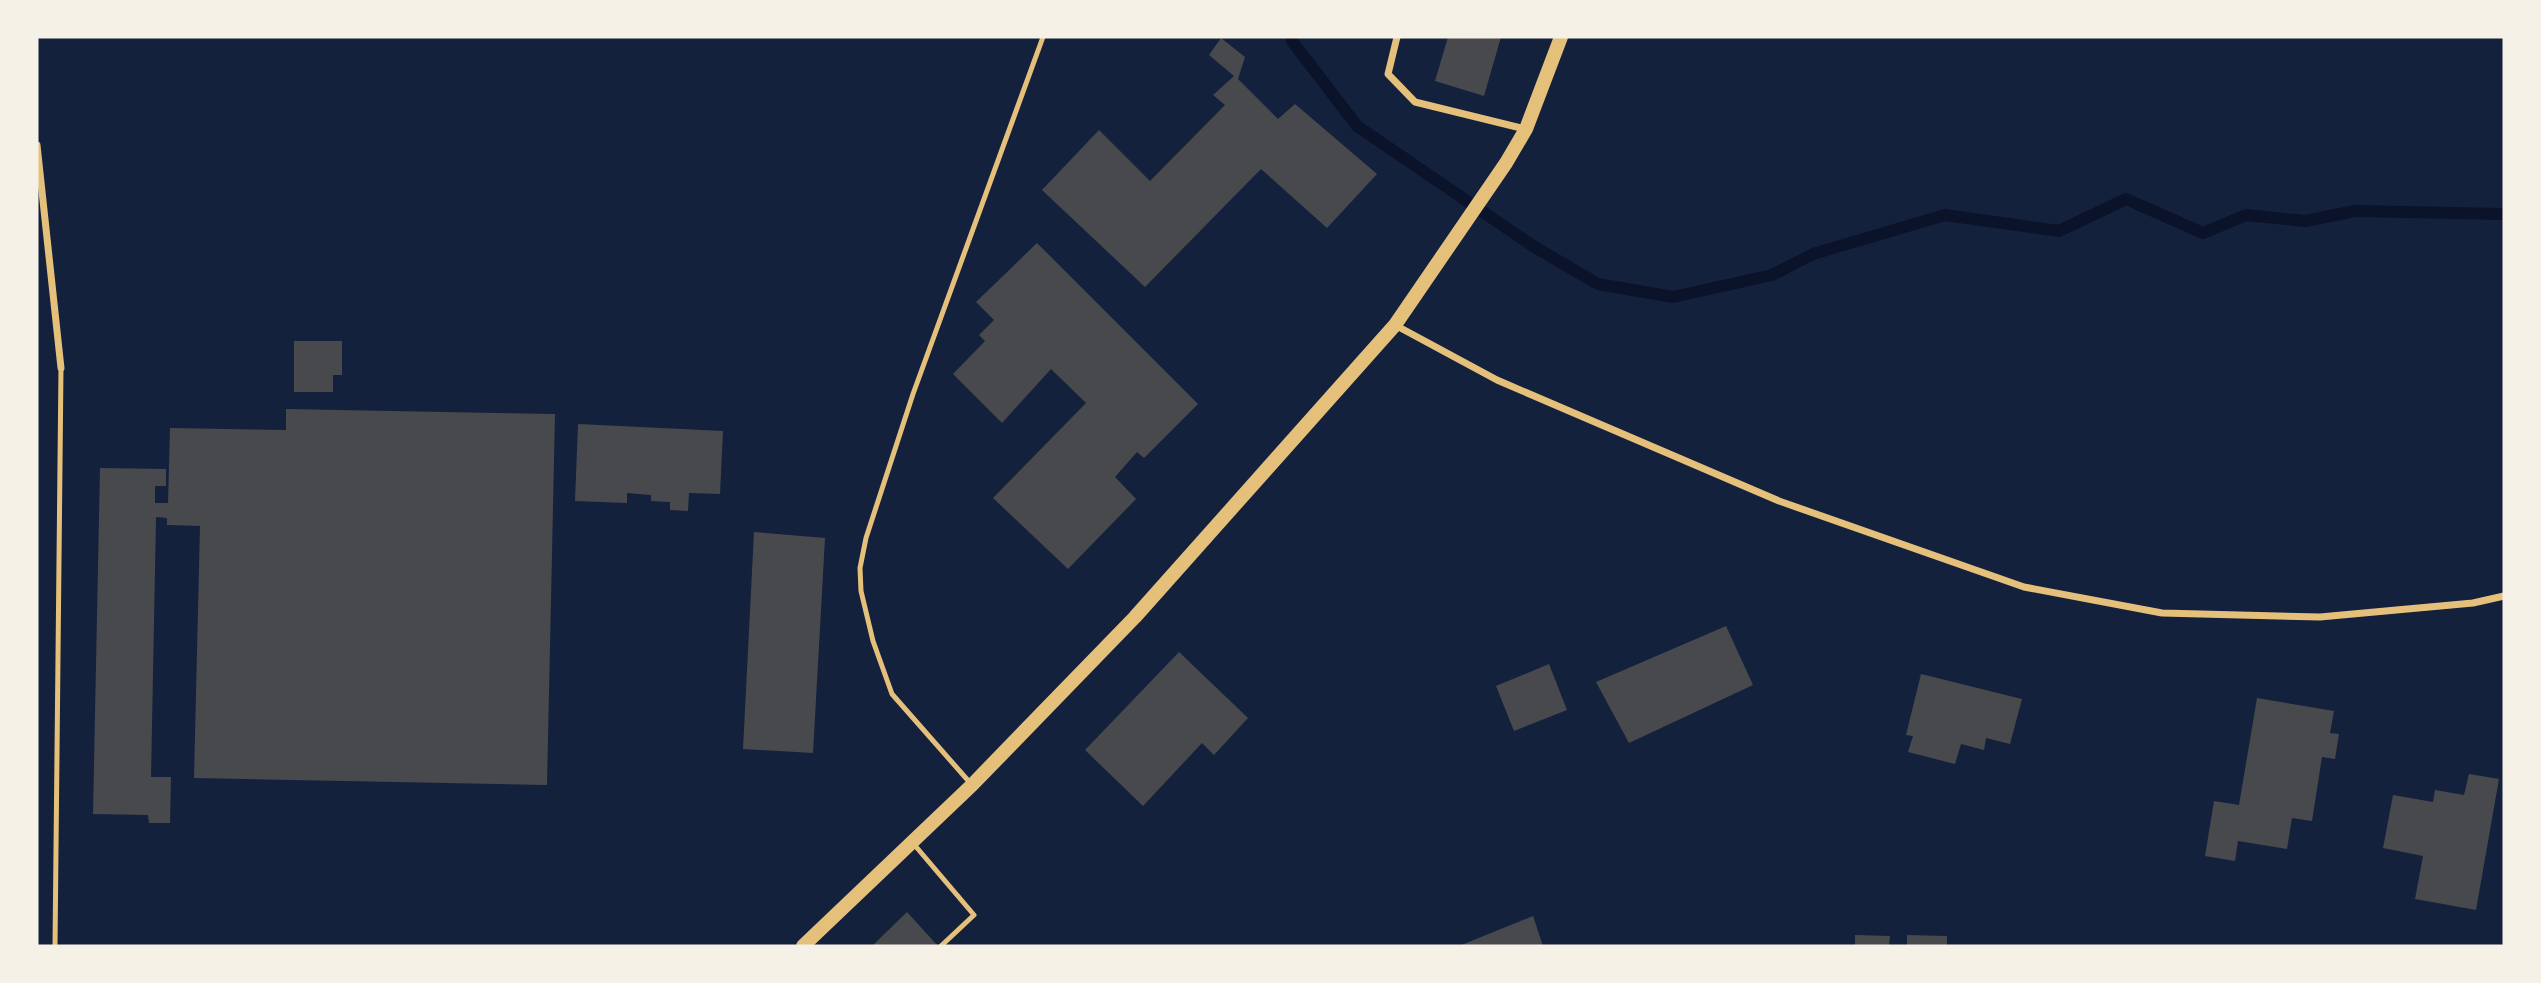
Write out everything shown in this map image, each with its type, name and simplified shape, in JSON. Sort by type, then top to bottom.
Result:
[{"type":"main road","points":[[803,946],[972,785],[1135,617],[1395,325],[1500,172],[1526,129],[1561,37]]},
{"type":"street","points":[[1396,37],[1388,74],[1415,102],[1526,129]]},
{"type":"street","points":[[37,145],[61,368]]},
{"type":"street","points":[[1395,325],[1497,380],[1779,501],[2024,587],[2162,613],[2307,617],[2473,603],[2504,596]]},
{"type":"lane","points":[[972,785],[891,694],[873,641],[860,568],[866,537],[909,407],[1043,37]]},
{"type":"lane","points":[[55,946],[61,368]]},
{"type":"lane","points":[[912,842],[974,915],[941,946]]},
{"type":"building","points":[[1448,37],[1501,37],[1484,96],[1435,81]]},
{"type":"building","points":[[1221,38],[1245,57],[1238,79],[1278,119],[1295,104],[1377,174],[1327,228],[1261,169],[1145,287],[1042,190],[1099,130],[1150,181],[1225,105],[1213,95],[1234,76],[1209,55]]},
{"type":"building","points":[[1037,243],[1198,404],[1144,458],[1137,452],[1115,477],[1136,499],[1068,569],[993,498],[1086,403],[1051,369],[1002,423],[953,374],[985,341],[979,335],[994,320],[976,302]]},
{"type":"building","points":[[294,341],[342,341],[342,375],[333,375],[333,392],[294,392]]},
{"type":"building","points":[[286,409],[555,414],[547,785],[194,778],[200,526],[167,525],[167,518],[156,517],[151,777],[171,777],[170,823],[149,823],[148,815],[93,814],[100,468],[166,469],[166,486],[155,486],[155,503],[168,503],[170,428],[286,430]]},
{"type":"building","points":[[578,424],[723,431],[720,494],[689,493],[688,511],[670,510],[670,502],[651,501],[651,495],[627,493],[627,503],[575,501]]},
{"type":"building","points":[[754,532],[825,538],[813,753],[743,749]]},
{"type":"building","points":[[1726,626],[1753,685],[1629,743],[1596,682]]},
{"type":"building","points":[[1179,652],[1248,718],[1214,755],[1202,743],[1143,806],[1085,750]]},
{"type":"building","points":[[1549,664],[1567,710],[1514,731],[1496,686]]},
{"type":"building","points":[[1921,674],[2022,699],[2010,744],[1986,738],[1984,750],[1961,744],[1955,764],[1908,752],[1913,736],[1906,735]]},
{"type":"building","points":[[2257,698],[2334,711],[2330,733],[2339,734],[2335,759],[2322,757],[2312,821],[2292,818],[2287,849],[2238,841],[2235,861],[2205,856],[2214,801],[2239,805]]},
{"type":"building","points":[[2469,774],[2499,779],[2476,910],[2415,899],[2423,856],[2383,848],[2393,795],[2433,802],[2435,790],[2464,795]]},
{"type":"building","points":[[907,912],[938,946],[872,946]]},
{"type":"building","points":[[1533,916],[1543,946],[1459,946]]},
{"type":"building","points":[[1855,935],[1890,936],[1889,946],[1855,946]]},
{"type":"building","points":[[1907,935],[1947,936],[1947,946],[1907,946]]},
{"type":"waterway","points":[[1293,37],[1292,41],[1357,126],[1533,246],[1598,284],[1673,297],[1772,275],[1813,254],[1945,215],[2059,231],[2126,199],[2203,233],[2246,215],[2305,221],[2355,211],[2504,214]]}]
